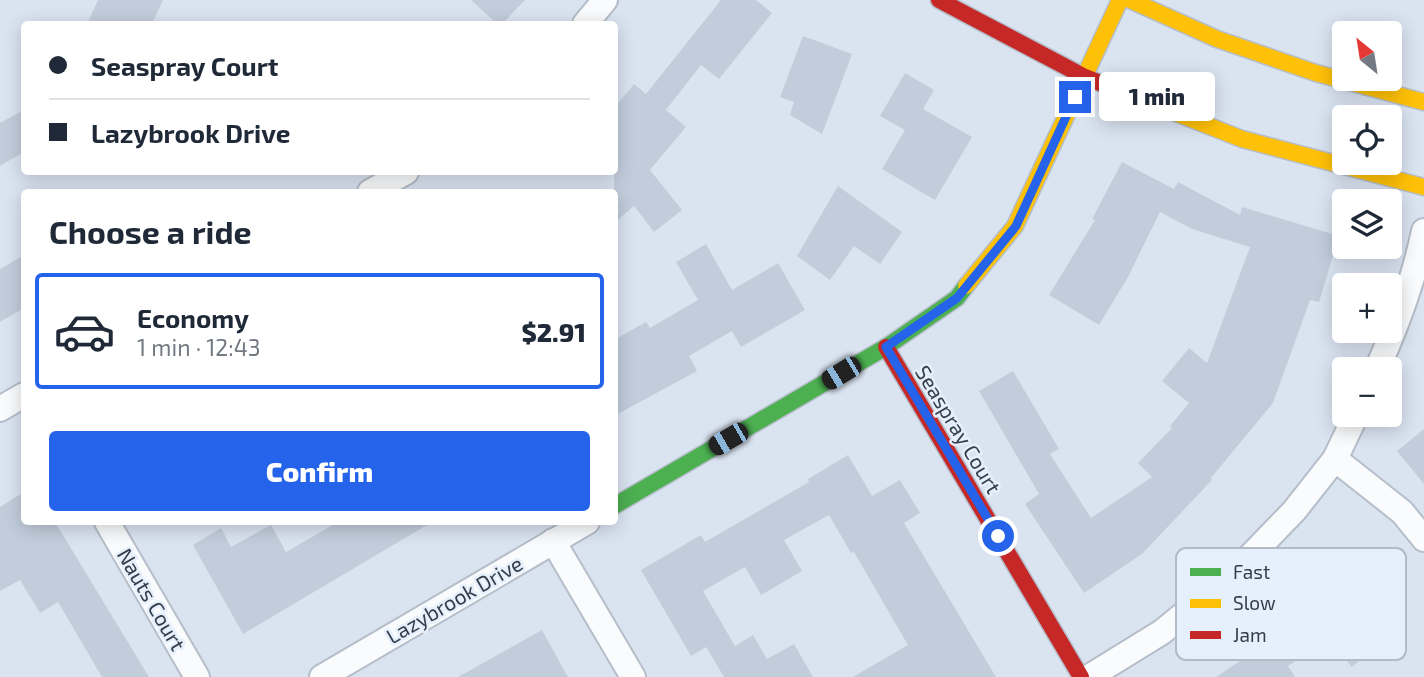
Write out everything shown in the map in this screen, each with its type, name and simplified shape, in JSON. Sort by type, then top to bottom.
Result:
[{"type":"street","points":[[588,21],[605,0]]},
{"type":"street","points":[[939,0],[1084,77],[1242,139],[1424,187]]},
{"type":"street","points":[[618,504],[886,347],[957,298],[1016,226],[1121,0]]},
{"type":"street","points":[[1130,0],[1217,39],[1316,73],[1424,102]]},
{"type":"street","points":[[375,189],[401,175]]},
{"type":"street","points":[[1382,357],[1393,334],[1424,231]]},
{"type":"street","name":"Seaspray Court","points":[[886,347],[1081,677]]},
{"type":"street","points":[[0,409],[21,397]]},
{"type":"street","points":[[1258,548],[1294,511],[1335,459],[1350,427]]},
{"type":"street","points":[[1335,459],[1402,512],[1424,538]]},
{"type":"street","name":"Nauts Court","points":[[109,525],[197,677]]},
{"type":"street","name":"Lazybrook Drive","points":[[322,677],[582,525]]},
{"type":"street","points":[[554,541],[633,677]]},
{"type":"street","points":[[1089,677],[1176,620]]},
{"type":"building","points":[[98,0],[163,0],[153,21],[88,21]]},
{"type":"building","points":[[471,0],[525,0],[505,21],[494,21]]},
{"type":"building","points":[[721,0],[756,0],[772,13],[719,79],[701,65],[666,110],[686,127],[650,170],[682,210],[654,232],[634,206],[618,220],[618,189],[614,189],[614,175],[618,175],[618,103],[634,84],[646,94]]},
{"type":"building","points":[[803,36],[852,54],[822,134],[790,115],[794,102],[780,97]]},
{"type":"building","points":[[905,73],[934,90],[923,109],[972,137],[935,200],[882,169],[905,130],[880,116]]},
{"type":"building","points":[[21,112],[21,154],[0,166],[0,123]]},
{"type":"building","points":[[1122,162],[1174,189],[1178,182],[1240,215],[1242,207],[1332,234],[1332,259],[1319,302],[1310,300],[1273,403],[1212,480],[1142,554],[1084,593],[1025,504],[1039,494],[979,391],[1013,371],[1059,449],[1050,454],[1091,518],[1152,477],[1138,463],[1172,428],[1170,426],[1189,403],[1162,381],[1189,348],[1207,363],[1250,247],[1192,229],[1160,212],[1128,277],[1099,325],[1049,295],[1095,220],[1092,219]]},
{"type":"building","points":[[838,186],[902,232],[880,264],[854,246],[830,280],[797,256]]},
{"type":"building","points":[[706,244],[732,290],[778,263],[805,310],[741,347],[732,331],[689,356],[697,371],[618,414],[618,338],[646,322],[650,328],[698,300],[676,262]]},
{"type":"building","points":[[21,257],[21,310],[0,322],[0,269]]},
{"type":"building","points":[[1424,429],[1424,484],[1397,451]]},
{"type":"building","points":[[848,455],[872,496],[900,480],[920,513],[904,523],[996,677],[853,677],[908,645],[854,552],[851,553],[829,515],[784,540],[802,571],[761,595],[745,567],[703,591],[735,646],[753,635],[767,659],[794,644],[813,677],[724,677],[706,647],[691,656],[641,570],[701,535],[705,542],[809,482],[808,479]]},
{"type":"building","points":[[21,494],[21,525],[57,525],[149,677],[102,677],[58,602],[40,613],[20,580],[0,591],[0,507]]},
{"type":"building","points":[[271,525],[286,552],[333,525],[427,525],[243,634],[193,545],[221,528],[231,547]]},
{"type":"building","points":[[542,630],[568,677],[458,677]]},
{"type":"building","points":[[1241,660],[1297,660],[1288,666],[1295,677],[1216,677]]},
{"type":"building","points":[[1346,660],[1360,660],[1352,667]]},
{"type":"traffic: fast","points":[[618,504],[886,347],[957,298],[966,286]]},
{"type":"traffic: slow","points":[[966,286],[1015,226],[1120,0]]},
{"type":"traffic: slow","points":[[1130,0],[1217,39],[1316,73],[1424,102]]},
{"type":"traffic: slow","points":[[1176,113],[1242,139],[1424,187]]},
{"type":"traffic: jam","points":[[939,0],[1085,77],[1176,113]]},
{"type":"traffic: jam","points":[[886,347],[1081,677]]},
{"type":"route","points":[[998,536],[886,347],[957,298],[1016,226],[1075,97]]}]
